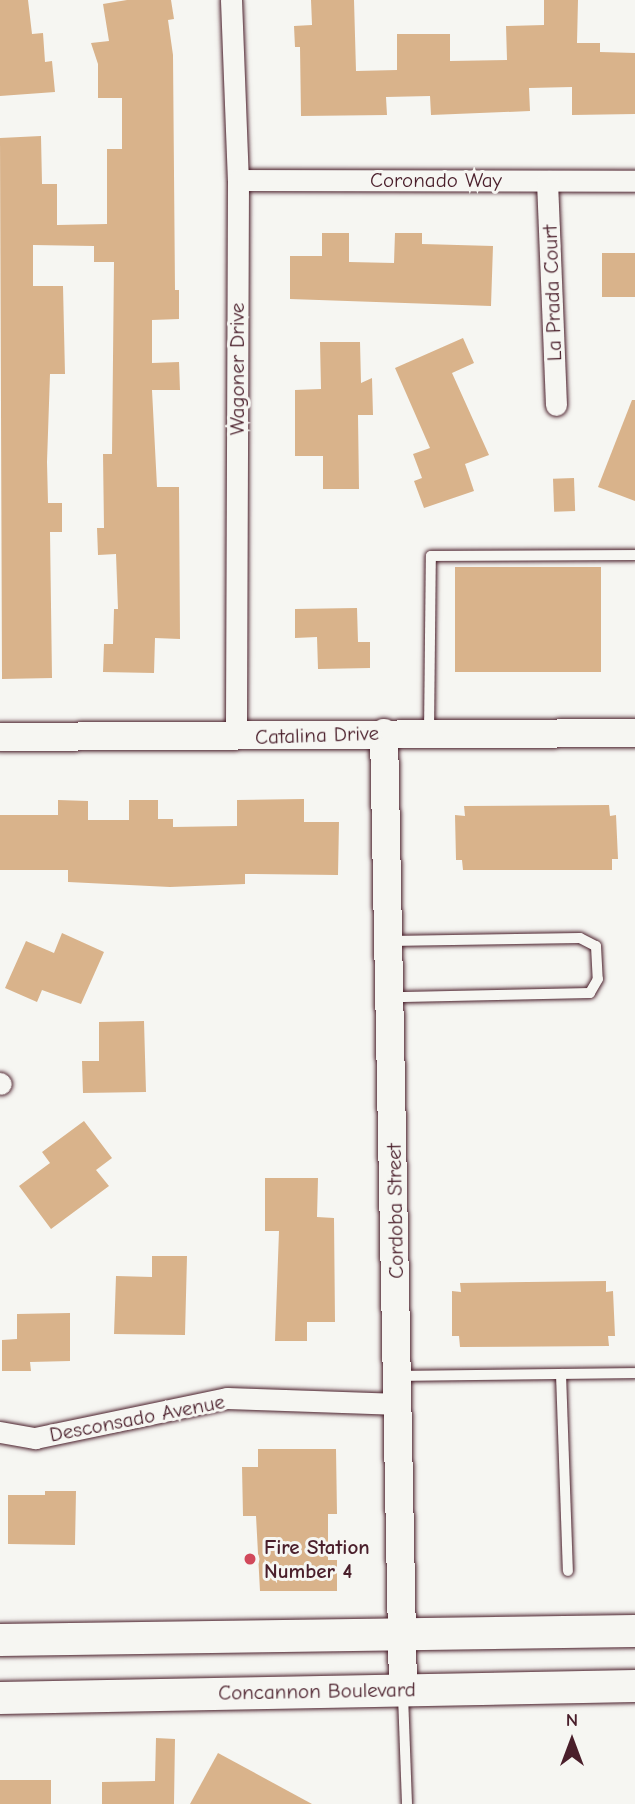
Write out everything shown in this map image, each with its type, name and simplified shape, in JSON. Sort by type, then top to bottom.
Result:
[{"type":"main road","points":[[0,1640],[402,1631],[635,1631]]},
{"type":"main road","name":"Concannon Boulevard","points":[[0,1698],[635,1686]]},
{"type":"street","name":"Wagoner Drive","points":[[231,0],[238,180],[236,738]]},
{"type":"street","name":"Coronado Way","points":[[238,180],[635,180]]},
{"type":"street","name":"La Prada Court","points":[[547,181],[556,405]]},
{"type":"street","name":"Catalina Drive","points":[[0,737],[236,738],[384,733],[635,733]]},
{"type":"street","name":"Cordoba Street","points":[[384,733],[403,1689]]},
{"type":"street","name":"Desconsado Avenue","points":[[0,1432],[35,1438],[227,1398],[399,1390]]},
{"type":"lane","points":[[429,733],[431,556],[635,555]]},
{"type":"lane","points":[[389,941],[580,938],[596,946],[598,979],[590,993],[390,997]]},
{"type":"lane","points":[[399,1390],[561,1374],[635,1373]]},
{"type":"lane","points":[[561,1374],[568,1571]]},
{"type":"lane","points":[[403,1689],[407,1804]]},
{"type":"building","points":[[0,0],[28,0],[32,34],[43,33],[45,62],[52,61],[55,92],[0,96]]},
{"type":"building","points":[[127,0],[171,0],[174,19],[168,20],[173,55],[175,290],[179,290],[179,319],[152,320],[152,363],[179,362],[180,390],[152,390],[157,487],[179,487],[180,639],[155,638],[154,673],[103,672],[104,644],[113,644],[114,609],[118,609],[116,554],[98,555],[97,528],[104,528],[103,454],[112,454],[114,262],[94,262],[94,246],[33,245],[33,286],[63,286],[65,374],[50,374],[47,462],[48,503],[62,503],[62,532],[50,532],[52,678],[2,679],[0,138],[41,136],[42,184],[57,184],[57,225],[107,224],[107,149],[122,149],[122,98],[98,98],[98,64],[91,43],[109,41],[103,4]]},
{"type":"building","points":[[311,0],[354,0],[356,71],[397,70],[397,34],[450,34],[450,61],[507,60],[506,26],[544,25],[544,0],[578,0],[577,43],[600,43],[600,52],[635,53],[635,114],[572,115],[572,87],[529,88],[530,111],[431,115],[430,96],[386,97],[387,115],[301,116],[300,47],[295,47],[294,26],[312,25]]},
{"type":"building","points":[[322,233],[349,233],[349,262],[394,263],[395,233],[422,233],[422,244],[493,246],[491,306],[290,299],[290,256],[322,256]]},
{"type":"building","points":[[602,253],[635,253],[635,297],[602,297]]},
{"type":"building","points":[[463,338],[474,363],[452,373],[489,455],[465,464],[474,491],[424,508],[414,481],[422,478],[413,454],[430,448],[395,368]]},
{"type":"building","points":[[320,342],[360,342],[361,383],[372,378],[373,415],[358,415],[359,489],[323,489],[323,456],[295,456],[295,390],[321,389]]},
{"type":"building","points":[[632,400],[635,400],[635,501],[598,487]]},
{"type":"building","points":[[574,478],[575,511],[554,512],[553,479]]},
{"type":"building","points":[[455,567],[601,567],[601,672],[455,672]]},
{"type":"building","points":[[357,608],[358,642],[370,642],[370,668],[318,669],[317,637],[295,638],[295,609]]},
{"type":"building","points":[[304,799],[304,822],[339,822],[338,875],[245,874],[245,884],[170,887],[68,882],[68,870],[0,870],[0,815],[58,815],[58,800],[88,801],[88,820],[129,820],[129,800],[158,800],[158,819],[173,819],[173,827],[237,826],[237,800]]},
{"type":"building","points":[[609,805],[610,816],[616,815],[618,859],[612,859],[612,870],[463,870],[462,860],[456,860],[455,815],[465,816],[464,806]]},
{"type":"building","points":[[62,933],[104,952],[81,1004],[42,990],[37,1002],[5,988],[26,941],[54,953]]},
{"type":"building","points":[[144,1021],[146,1092],[83,1093],[82,1061],[99,1061],[99,1022]]},
{"type":"building","points":[[84,1121],[112,1158],[96,1170],[109,1186],[51,1229],[19,1186],[50,1163],[42,1152]]},
{"type":"building","points":[[265,1178],[318,1178],[317,1217],[334,1218],[335,1322],[307,1322],[307,1341],[275,1341],[279,1231],[265,1231]]},
{"type":"building","points":[[152,1256],[187,1256],[185,1335],[114,1334],[116,1276],[152,1277]]},
{"type":"building","points":[[606,1281],[606,1292],[613,1291],[615,1336],[608,1336],[609,1346],[460,1347],[459,1336],[452,1336],[452,1291],[461,1292],[460,1283]]},
{"type":"building","points":[[70,1313],[70,1361],[30,1362],[31,1371],[2,1371],[2,1340],[17,1339],[17,1314]]},
{"type":"building","points":[[258,1449],[336,1449],[337,1514],[328,1514],[328,1560],[337,1560],[337,1591],[260,1591],[256,1516],[243,1516],[242,1467],[258,1467]]},
{"type":"building","points":[[45,1491],[76,1491],[75,1545],[8,1544],[8,1495],[45,1495]]},
{"type":"building","points":[[156,1738],[175,1739],[174,1804],[102,1804],[102,1782],[155,1781]]},
{"type":"building","points":[[218,1753],[312,1804],[190,1804]]},
{"type":"building","points":[[0,1780],[51,1780],[51,1804],[0,1804]]},
{"type":"place","name":"Fire Station Number 4","points":[[250,1559]]}]
